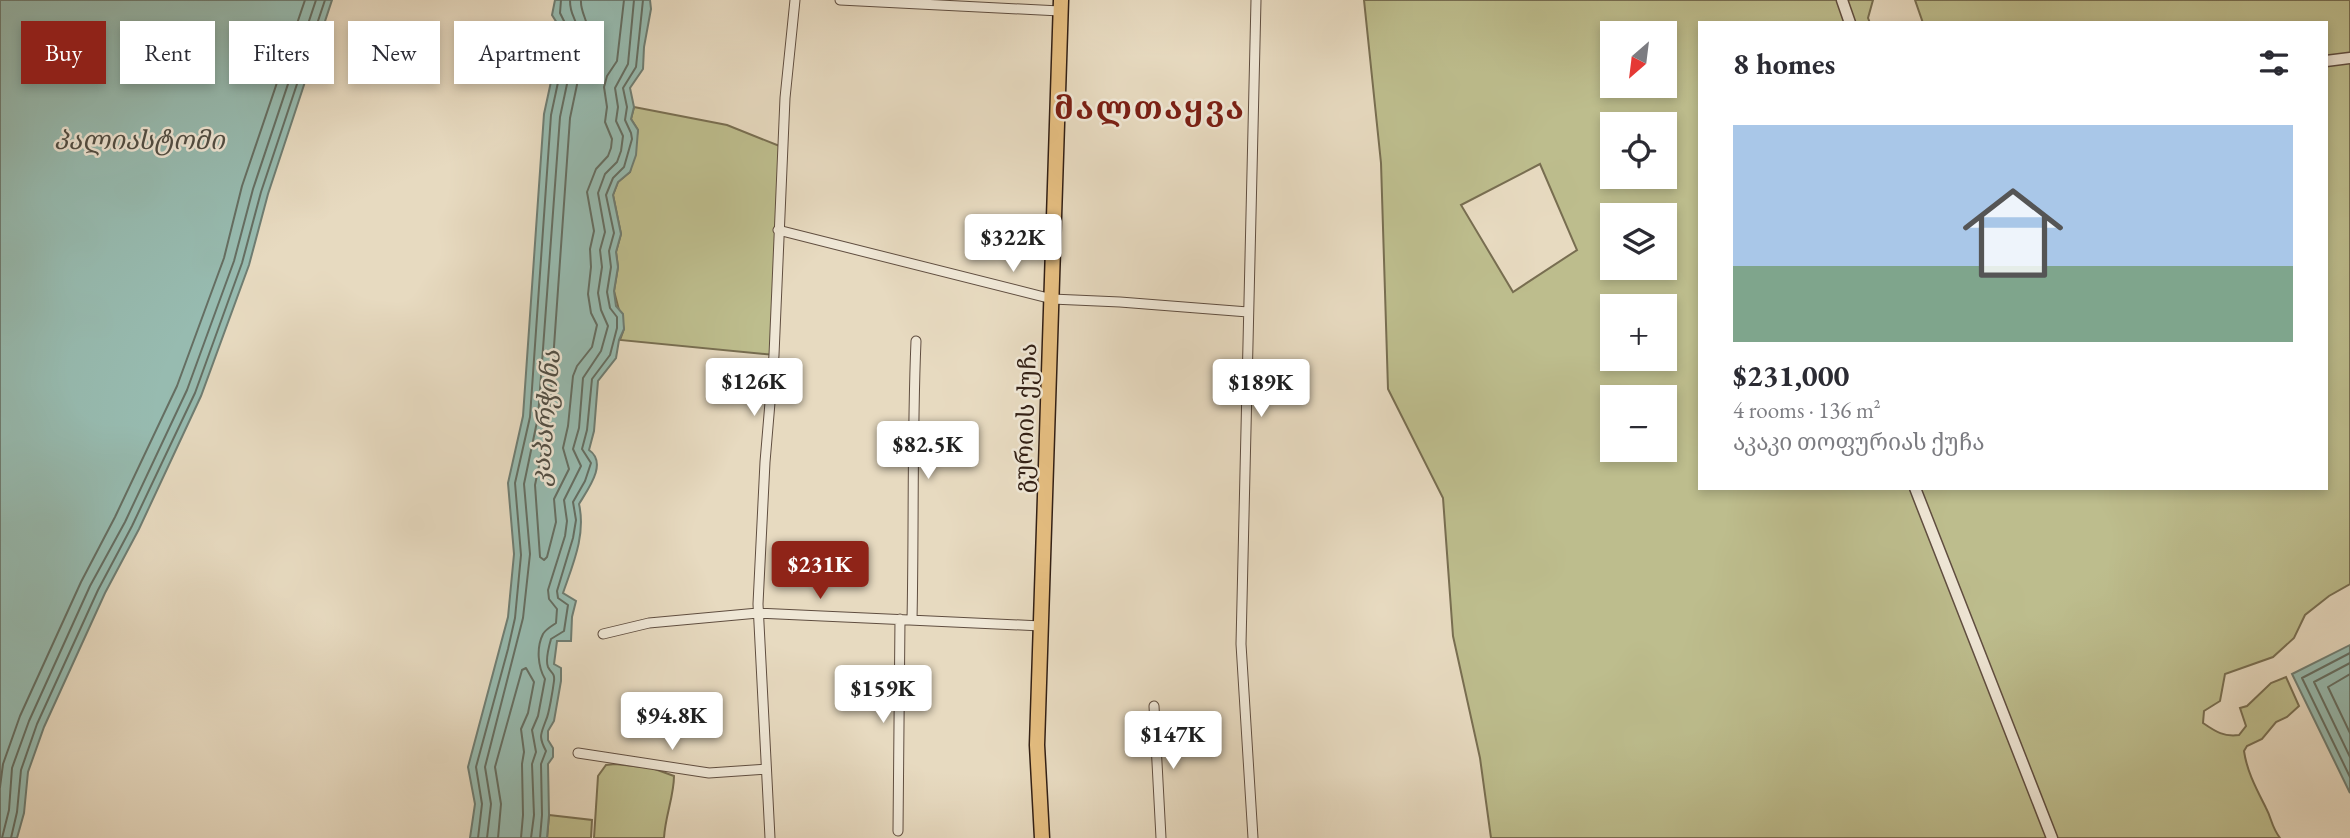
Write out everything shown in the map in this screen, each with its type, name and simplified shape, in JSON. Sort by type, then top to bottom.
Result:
[{"type":"highway","name":"გურიის ქუჩა","points":[[1042,838],[1037,745],[1061,6]]},
{"type":"street","points":[[770,838],[758,613],[765,462],[774,355],[785,98],[795,0]]},
{"type":"street","points":[[839,0],[1061,6]]},
{"type":"street","points":[[1253,838],[1241,644],[1256,0]]},
{"type":"street","points":[[1842,0],[1849,21]]},
{"type":"street","points":[[2328,61],[2350,58]]},
{"type":"street","points":[[778,230],[1052,299],[1248,312]]},
{"type":"street","points":[[912,620],[915,524],[912,425],[916,341]]},
{"type":"street","points":[[1916,490],[2052,838]]},
{"type":"street","points":[[603,634],[649,623],[758,613],[1041,626]]},
{"type":"street","points":[[898,831],[900,620]]},
{"type":"street","points":[[1154,706],[1161,838]]},
{"type":"street","points":[[578,753],[709,773],[766,769]]},
{"type":"green space","points":[[1364,0],[1873,0],[1869,21],[1698,21],[1698,490],[2328,490],[2328,21],[1922,21],[1915,0],[2350,0],[2350,584],[2305,615],[2294,638],[2273,657],[2225,674],[2220,701],[2204,711],[2203,723],[2220,733],[2239,735],[2246,726],[2240,708],[2247,706],[2271,683],[2286,677],[2299,706],[2287,717],[2276,722],[2262,739],[2247,746],[2244,751],[2253,781],[2280,838],[1491,838],[1480,758],[1453,636],[1443,498],[1388,389],[1381,163]],"holes":[[[1540,164],[1577,250],[1513,292],[1461,205]]]},
{"type":"green space","points":[[634,107],[727,125],[782,147],[774,355],[620,340],[624,329],[614,291],[618,267],[616,252],[621,234],[613,195],[618,182],[630,172],[638,130],[631,119]]},
{"type":"green space","points":[[606,765],[652,768],[674,776],[664,838],[594,838],[598,776]]},
{"type":"green space","points":[[549,815],[592,820],[591,838],[547,838]]},
{"type":"water","name":"პალიასტომი","points":[[0,0],[332,0],[325,21],[229,21],[229,84],[304,84],[268,194],[249,265],[201,396],[139,529],[105,593],[44,727],[28,772],[24,813],[17,838],[0,838]]},
{"type":"water","name":"კაპარჭინა","points":[[555,0],[650,0],[643,69],[630,88],[634,107],[631,119],[638,130],[636,155],[630,172],[618,182],[613,195],[621,234],[616,252],[618,267],[614,291],[616,306],[623,314],[624,329],[616,358],[598,381],[594,431],[589,450],[597,462],[597,469],[579,504],[580,538],[563,593],[576,601],[571,641],[557,641],[554,664],[561,668],[561,681],[554,721],[548,731],[553,757],[548,764],[547,838],[470,838],[475,804],[468,767],[508,617],[514,554],[508,483],[523,416],[544,114],[551,84],[604,84],[604,21],[556,21],[552,15]]},
{"type":"water","points":[[2350,645],[2350,793],[2292,674]]},
{"type":"district","name":"მალთაყვა","points":[[1150,108]]}]
